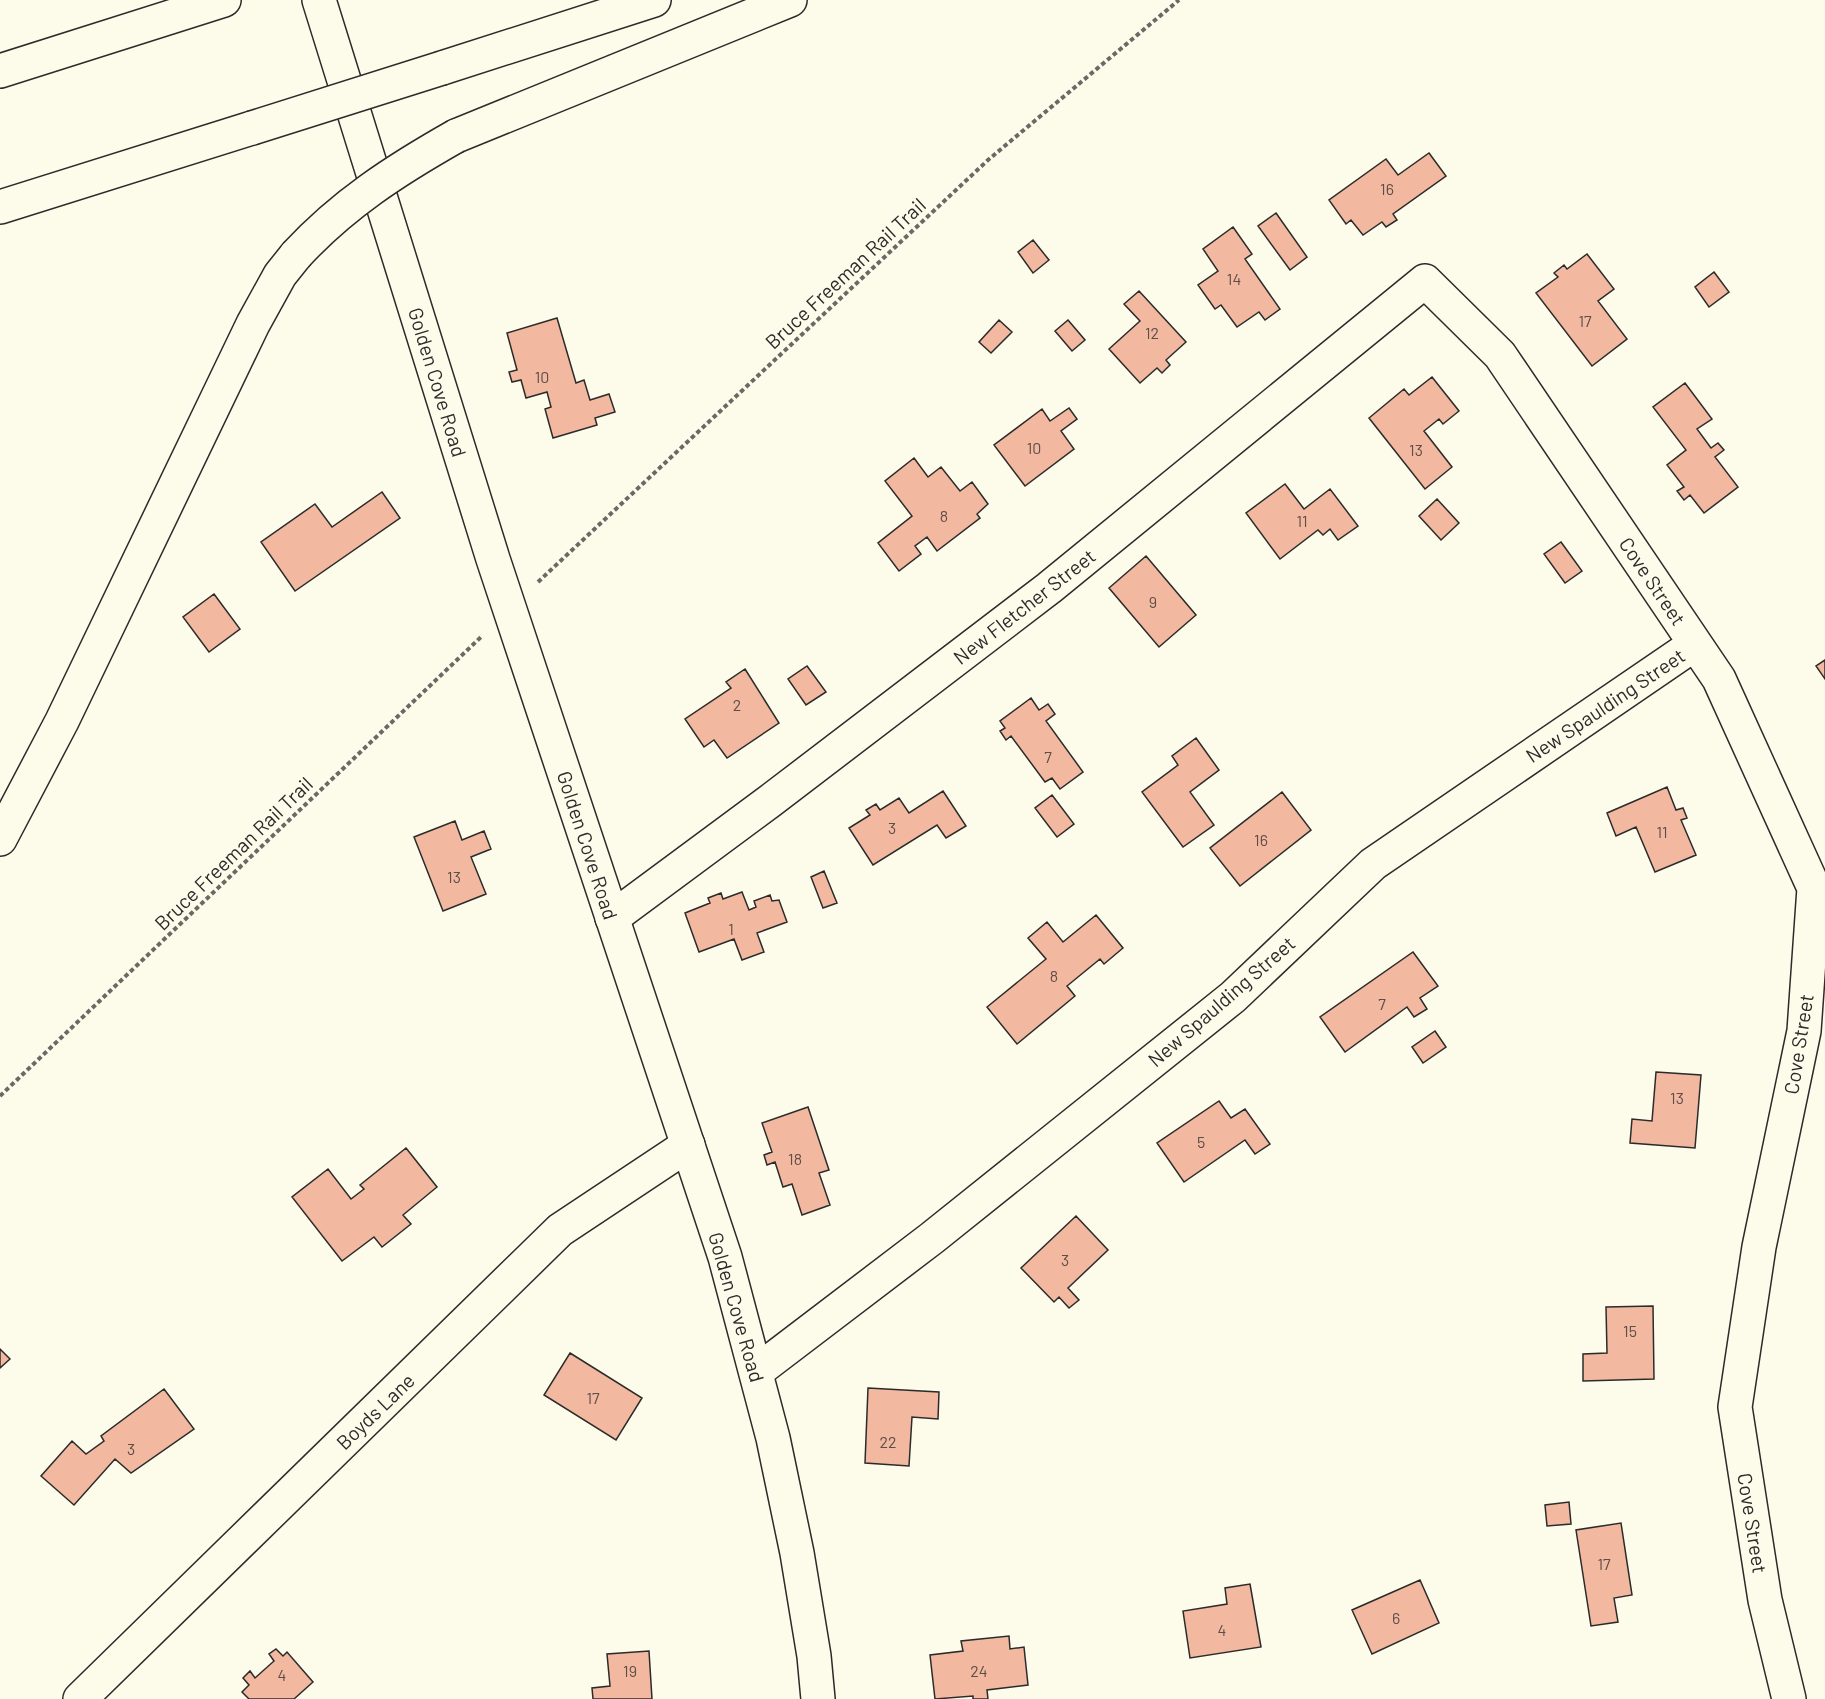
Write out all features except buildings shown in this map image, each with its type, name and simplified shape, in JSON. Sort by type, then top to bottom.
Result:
[{"type":"main road","name":"Golden Cove Road","points":[[319,0],[493,559],[724,1257],[773,1438],[797,1553],[814,1656],[818,1699]]},
{"type":"main road","points":[[0,207],[654,0]]},
{"type":"main road","points":[[0,839],[62,721],[253,324],[280,275],[296,255],[328,223],[375,184],[456,136],[790,0]]},
{"type":"main road","points":[[0,71],[218,2]]},
{"type":"main road","name":"New Fletcher Street","points":[[612,918],[770,801],[1049,588],[1425,281]]},
{"type":"main road","name":"Cove Street","points":[[1425,281],[1500,355],[1719,679],[1814,888],[1804,1030],[1759,1247],[1736,1407],[1765,1600],[1789,1699]]},
{"type":"main road","name":"New Spaulding Street","points":[[756,1372],[932,1239],[1233,997],[1373,864],[1695,644]]},
{"type":"main road","name":"Boyds Lane","points":[[80,1699],[560,1230],[688,1145]]},
{"type":"path","name":"Bruce Freeman Rail Trail","points":[[541,579],[987,160],[1179,0]]},
{"type":"path","name":"Bruce Freeman Rail Trail","points":[[0,1096],[486,632]]}]
